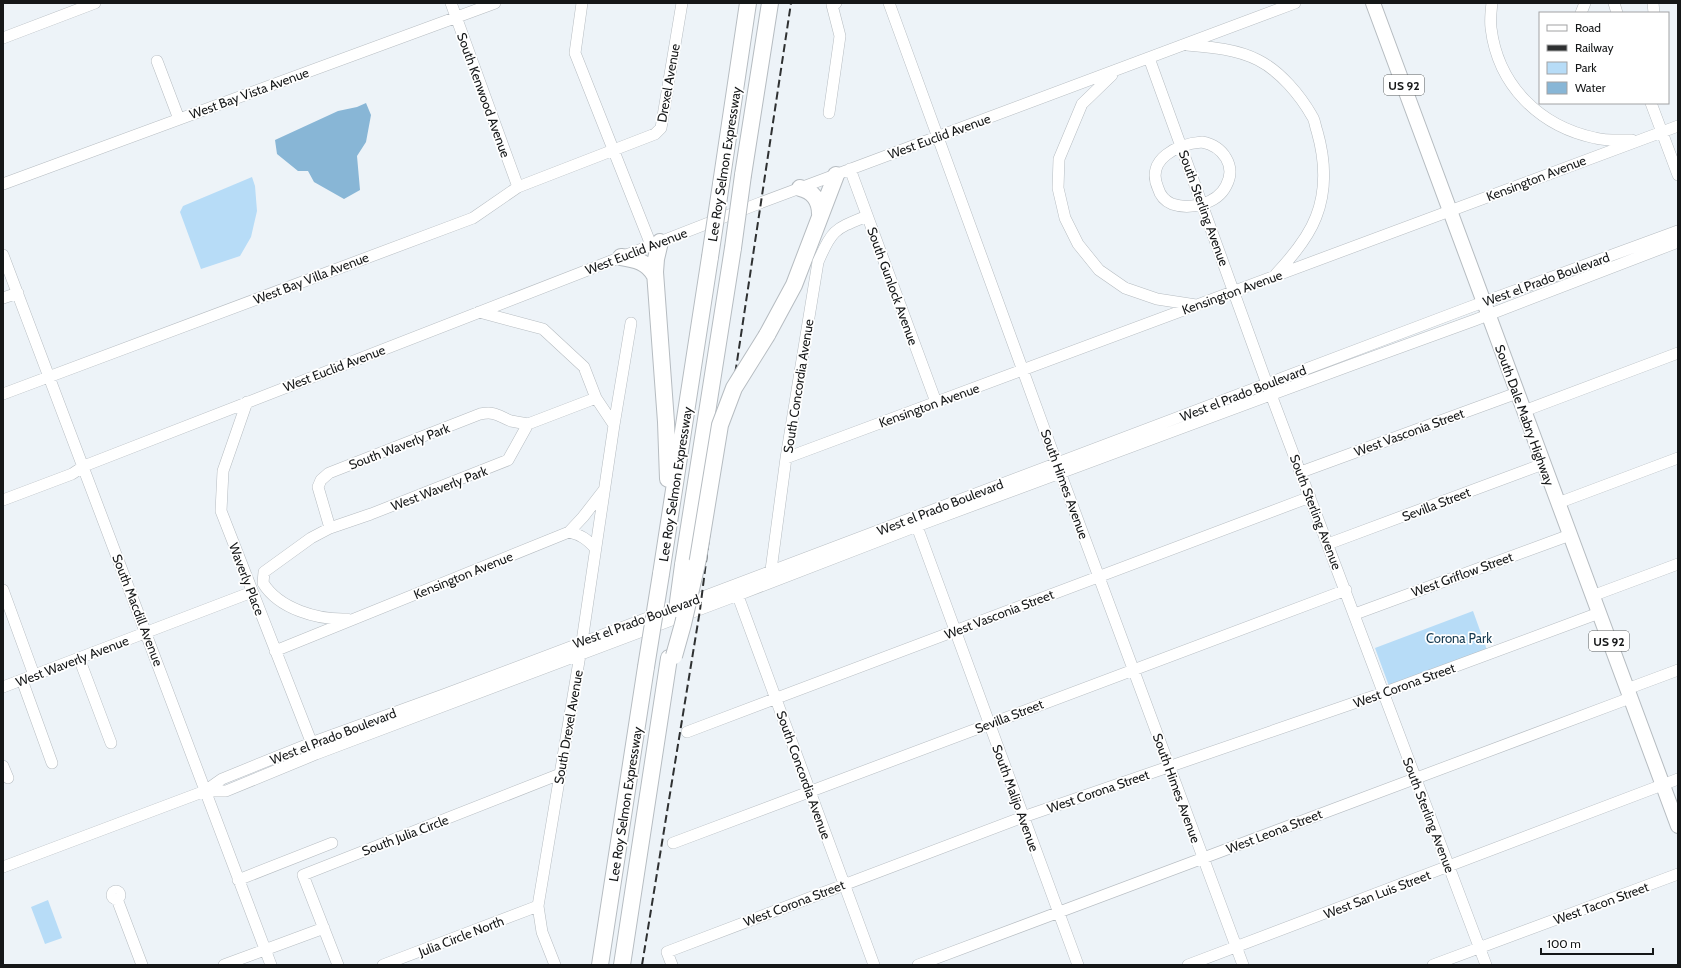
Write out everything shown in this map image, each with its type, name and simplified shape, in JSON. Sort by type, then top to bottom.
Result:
[{"type":"highway","name":"Lee Roy Selmon Expressway","points":[[600,965],[748,3]]},
{"type":"highway","name":"Lee Roy Selmon Expressway","points":[[622,965],[770,3]]},
{"type":"highway","points":[[670,660],[683,624],[698,559],[720,424],[734,388],[767,335],[794,285],[836,175]]},
{"type":"highway","points":[[800,188],[808,190],[814,196],[819,206],[820,214]]},
{"type":"highway","points":[[655,243],[655,276],[666,422],[670,517]]},
{"type":"highway","points":[[621,257],[636,260],[644,264],[651,269],[655,276]]},
{"type":"main road","name":"South Dale Mabry Highway","points":[[1373,3],[1678,826]]},
{"type":"street","points":[[3,38],[95,3]]},
{"type":"street","name":"South Kenwood Avenue","points":[[450,3],[518,187]]},
{"type":"street","name":"West Bay Vista Avenue","points":[[3,184],[456,16],[495,3]]},
{"type":"street","points":[[582,3],[574,53],[612,151],[655,243]]},
{"type":"street","name":"Drexel Avenue","points":[[612,151],[648,138],[656,134],[661,128],[682,3]]},
{"type":"street","points":[[829,113],[840,36],[832,5],[836,3]]},
{"type":"street","name":"South Himes Avenue","points":[[889,3],[1058,469],[1243,965]]},
{"type":"street","name":"West Euclid Avenue","points":[[3,500],[72,474],[84,466],[655,243],[1295,3]]},
{"type":"street","points":[[1492,3],[1491,27],[1498,59],[1514,88],[1536,112],[1564,130],[1596,139],[1640,140]]},
{"type":"street","points":[[1184,44],[1232,51],[1258,60],[1282,78],[1298,96],[1313,117],[1324,161],[1324,188],[1316,217],[1293,257],[1275,276]]},
{"type":"street","name":"South Sterling Avenue","points":[[1149,58],[1267,384],[1346,590],[1383,693],[1486,965]]},
{"type":"street","points":[[157,61],[180,119]]},
{"type":"street","points":[[1118,69],[1098,86],[1082,104],[1059,159],[1058,188],[1065,218],[1078,244],[1098,270],[1125,288],[1157,299],[1196,305]]},
{"type":"street","points":[[1651,104],[1678,175]]},
{"type":"street","name":"Kensington Avenue","points":[[786,458],[1678,126]]},
{"type":"street","points":[[1190,143],[1210,144],[1222,152],[1229,164],[1229,176],[1226,186],[1217,196],[1202,204],[1180,206],[1169,202],[1160,195],[1154,180],[1155,172],[1164,157],[1190,143]]},
{"type":"street","name":"West Bay Villa Avenue","points":[[3,394],[473,218],[518,187],[612,151]]},
{"type":"street","name":"South Gunlock Avenue","points":[[850,169],[936,402]]},
{"type":"street","name":"South Concordia Avenue","points":[[772,582],[771,570],[786,458],[818,262],[829,238],[838,228],[867,216]]},
{"type":"street","name":"West el Prado Boulevard","points":[[205,791],[226,791],[582,642],[771,570],[915,522],[1058,469],[1160,430],[1267,384],[1678,231]]},
{"type":"street","name":"West el Prado Boulevard","points":[[1160,430],[1272,395],[1489,315],[1678,242]]},
{"type":"street","name":"South Macdill Avenue","points":[[3,255],[84,466],[271,965]]},
{"type":"street","points":[[3,298],[18,293]]},
{"type":"street","points":[[479,312],[543,329],[584,367],[596,398],[614,424]]},
{"type":"street","points":[[614,424],[631,323]]},
{"type":"street","points":[[1349,353],[1354,364]]},
{"type":"street","points":[[1524,411],[1678,353]]},
{"type":"street","name":"West Vasconia Street","points":[[1301,472],[1517,393]]},
{"type":"street","points":[[528,424],[596,398]]},
{"type":"street","name":"Waverly Place","points":[[247,402],[223,471],[221,511],[316,754]]},
{"type":"street","name":"South Waverly Park","points":[[330,528],[318,487],[321,480],[329,473],[480,414],[490,412],[511,420],[528,424]]},
{"type":"street","name":"West Waverly Park","points":[[330,528],[371,514],[508,460],[528,424]]},
{"type":"street","name":"South Drexel Avenue","points":[[554,965],[542,932],[538,906],[580,655],[614,424]]},
{"type":"street","points":[[1558,503],[1678,458]]},
{"type":"street","name":"Sevilla Street","points":[[1328,544],[1543,464]]},
{"type":"street","name":"Kensington Avenue","points":[[275,651],[569,532],[583,517],[605,488]]},
{"type":"street","name":"West Vasconia Street","points":[[687,732],[1310,497]]},
{"type":"street","name":"West el Prado Boulevard","points":[[3,867],[205,791],[222,779],[311,743],[580,655],[772,582],[915,522]]},
{"type":"street","name":"South Malijo Avenue","points":[[915,522],[1078,965]]},
{"type":"street","points":[[263,583],[264,572],[311,538],[330,528]]},
{"type":"street","points":[[569,532],[580,535],[588,540],[595,548]]},
{"type":"street","name":"West Griflow Street","points":[[1355,614],[1570,535]]},
{"type":"street","points":[[1592,596],[1678,564]]},
{"type":"street","name":"Kensington Avenue","points":[[263,583],[267,590],[281,601],[300,611],[333,619],[357,618]]},
{"type":"street","name":"West Waverly Avenue","points":[[3,687],[146,633],[251,590],[263,583]]},
{"type":"street","name":"South Concordia Avenue","points":[[734,585],[874,965]]},
{"type":"street","points":[[3,590],[34,675]]},
{"type":"street","name":"Sevilla Street","points":[[673,843],[1346,590]]},
{"type":"street","name":"West Corona Street","points":[[672,965],[667,952],[844,884],[1023,817],[1383,693],[1599,613]]},
{"type":"street","points":[[79,658],[110,743]]},
{"type":"street","name":"West Leona Street","points":[[918,965],[1415,778],[1629,694],[1678,670]]},
{"type":"street","points":[[22,680],[52,763]]},
{"type":"street","points":[[3,766],[8,778]]},
{"type":"street","name":"South Julia Circle","points":[[324,928],[303,875],[560,774]]},
{"type":"street","name":"West San Luis Street","points":[[1188,965],[1678,779]]},
{"type":"street","points":[[238,880],[332,843]]},
{"type":"street","name":"West Tacon Street","points":[[1433,965],[1678,874]]},
{"type":"street","points":[[117,899],[142,965]]},
{"type":"street","name":"Julia Circle North","points":[[383,965],[538,906]]},
{"type":"street","points":[[224,965],[324,928],[338,965]]},
{"type":"green space","points":[[252,177],[255,186],[257,211],[251,237],[240,256],[201,269],[180,212],[183,206]]},
{"type":"green space","name":"Corona Park","points":[[1473,611],[1487,650],[1389,686],[1375,648]]},
{"type":"green space","points":[[48,900],[62,938],[45,944],[31,907]]},
{"type":"water","points":[[366,103],[371,115],[366,142],[357,156],[360,190],[344,199],[314,182],[308,171],[298,171],[277,154],[275,140],[338,111],[357,107]]},
{"type":"railway","points":[[642,965],[700,610],[718,466],[730,408],[791,3]]}]
